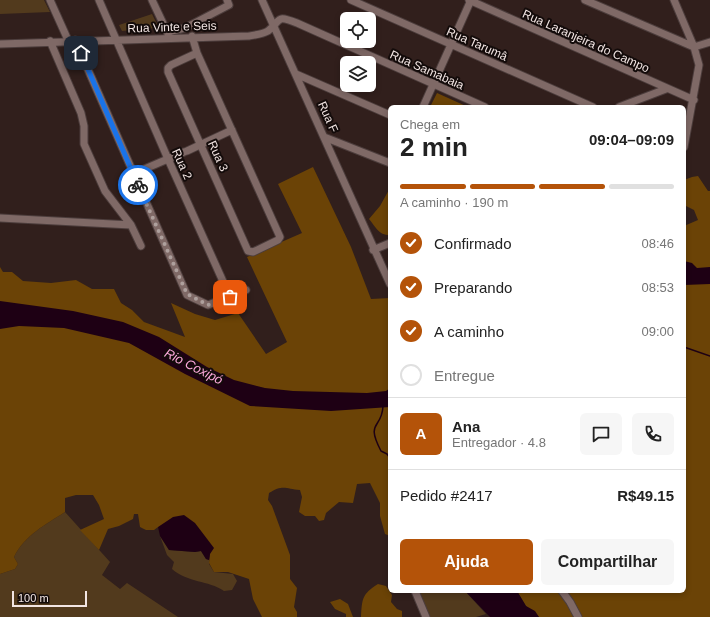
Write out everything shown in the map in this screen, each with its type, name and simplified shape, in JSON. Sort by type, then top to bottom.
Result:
[{"type":"street","points":[[50,0],[72,40],[187,294],[208,305],[246,290]]},
{"type":"street","name":"Rua 2","points":[[99,0],[230,297]]},
{"type":"street","points":[[152,0],[168,35],[185,28],[228,2]]},
{"type":"street","name":"Rua F","points":[[262,0],[324,136],[373,250],[388,280]]},
{"type":"street","name":"Rua Tarumâ","points":[[351,0],[588,105]]},
{"type":"street","points":[[424,105],[470,0]]},
{"type":"street","name":"Rua Laranjeira do Campo","points":[[470,0],[666,89],[694,100]]},
{"type":"street","points":[[585,0],[694,47],[710,42]]},
{"type":"street","points":[[674,0],[694,47],[699,65],[694,100],[686,138]]},
{"type":"street","name":"Rua Samabaia","points":[[273,24],[281,19],[290,20],[480,105]]},
{"type":"street","name":"Rua Vinte e Seis","points":[[0,44],[168,35],[256,35],[268,31],[273,24]]},
{"type":"street","points":[[133,174],[232,130],[197,53],[192,36]]},
{"type":"street","points":[[50,41],[81,113],[84,126],[84,144],[105,191],[131,225],[141,246]]},
{"type":"street","name":"Rua 3","points":[[197,53],[171,65],[168,70],[248,251],[253,252],[279,239],[232,130]]},
{"type":"street","points":[[296,74],[388,114]]},
{"type":"street","points":[[626,105],[666,89]]},
{"type":"street","points":[[324,136],[388,162]]},
{"type":"street","points":[[0,218],[131,225]]},
{"type":"street","points":[[373,250],[388,244]]},
{"type":"street","points":[[416,593],[426,617]]},
{"type":"street","points":[[563,593],[578,617]]},
{"type":"shaded area","points":[[0,0],[44,0],[50,12],[0,14]]},
{"type":"shaded area","points":[[152,14],[158,26],[155,28],[122,31],[119,25]]},
{"type":"shaded area","points":[[437,93],[464,105],[431,105]]},
{"type":"shaded area","points":[[313,167],[351,247],[371,299],[388,298],[388,535],[385,534],[380,516],[380,503],[370,483],[357,484],[353,503],[339,502],[326,513],[324,520],[319,521],[315,516],[305,516],[299,512],[302,497],[300,490],[281,488],[269,493],[268,500],[272,506],[290,555],[290,579],[297,588],[294,607],[297,612],[297,617],[262,617],[253,599],[249,579],[228,572],[214,572],[209,563],[210,554],[158,527],[154,530],[146,530],[140,527],[138,514],[134,514],[133,519],[119,526],[108,529],[99,550],[80,530],[104,519],[99,505],[93,495],[76,495],[65,498],[65,512],[36,531],[24,543],[14,557],[18,564],[15,569],[0,574],[0,267],[3,272],[12,272],[23,281],[51,283],[76,280],[92,289],[114,289],[121,303],[132,310],[144,322],[185,337],[171,303],[195,314],[215,320],[238,313],[266,354],[287,342],[247,257],[302,233],[278,184]]},
{"type":"shaded area","points":[[698,176],[708,191],[710,191],[710,617],[580,617],[567,593],[686,593],[686,225],[698,220],[694,210],[686,206],[686,179]]},
{"type":"shaded area","points":[[388,192],[388,235],[380,232],[369,219],[380,206]]},
{"type":"shaded area","points":[[65,512],[110,562],[102,575],[120,589],[127,583],[178,617],[0,617],[0,574],[15,569],[18,564],[14,557],[24,543],[36,531]]},
{"type":"shaded area","points":[[160,536],[169,550],[201,551],[206,559],[209,560],[209,564],[214,572],[233,574],[237,581],[232,590],[224,591],[218,587],[178,574],[172,569],[174,562],[167,555]]},
{"type":"shaded area","points":[[378,584],[386,586],[388,593],[392,595],[391,602],[397,609],[402,611],[402,617],[361,617],[363,601],[369,591]]},
{"type":"shaded area","points":[[418,593],[467,593],[486,614],[476,617],[429,617]]},
{"type":"shaded area","points":[[518,593],[559,593],[576,617],[539,617],[526,606]]},
{"type":"shaded area","points":[[340,599],[348,604],[353,617],[346,617],[346,614],[335,609],[330,602]]},
{"type":"water","points":[[686,262],[692,263],[697,268],[710,267],[710,284],[686,285]]},
{"type":"water","name":"Rio Coxipó","points":[[0,301],[73,311],[123,322],[159,337],[207,367],[234,380],[265,388],[293,391],[367,393],[388,390],[388,407],[331,411],[250,406],[185,374],[129,343],[64,328],[19,326],[0,329]]},
{"type":"water","points":[[184,515],[195,523],[214,548],[210,554],[209,560],[206,559],[201,551],[169,550],[160,536],[158,527],[173,517]]},
{"type":"water","points":[[467,593],[518,593],[526,606],[535,611],[539,617],[490,617]]},
{"type":"waterway","points":[[686,348],[710,356]]},
{"type":"waterway","points":[[383,406],[382,414],[374,429],[374,434],[381,451],[388,455]]},
{"type":"way so far","points":[[138,185],[188,296],[208,305],[230,297]]},
{"type":"route","points":[[81,53],[138,185]]}]
